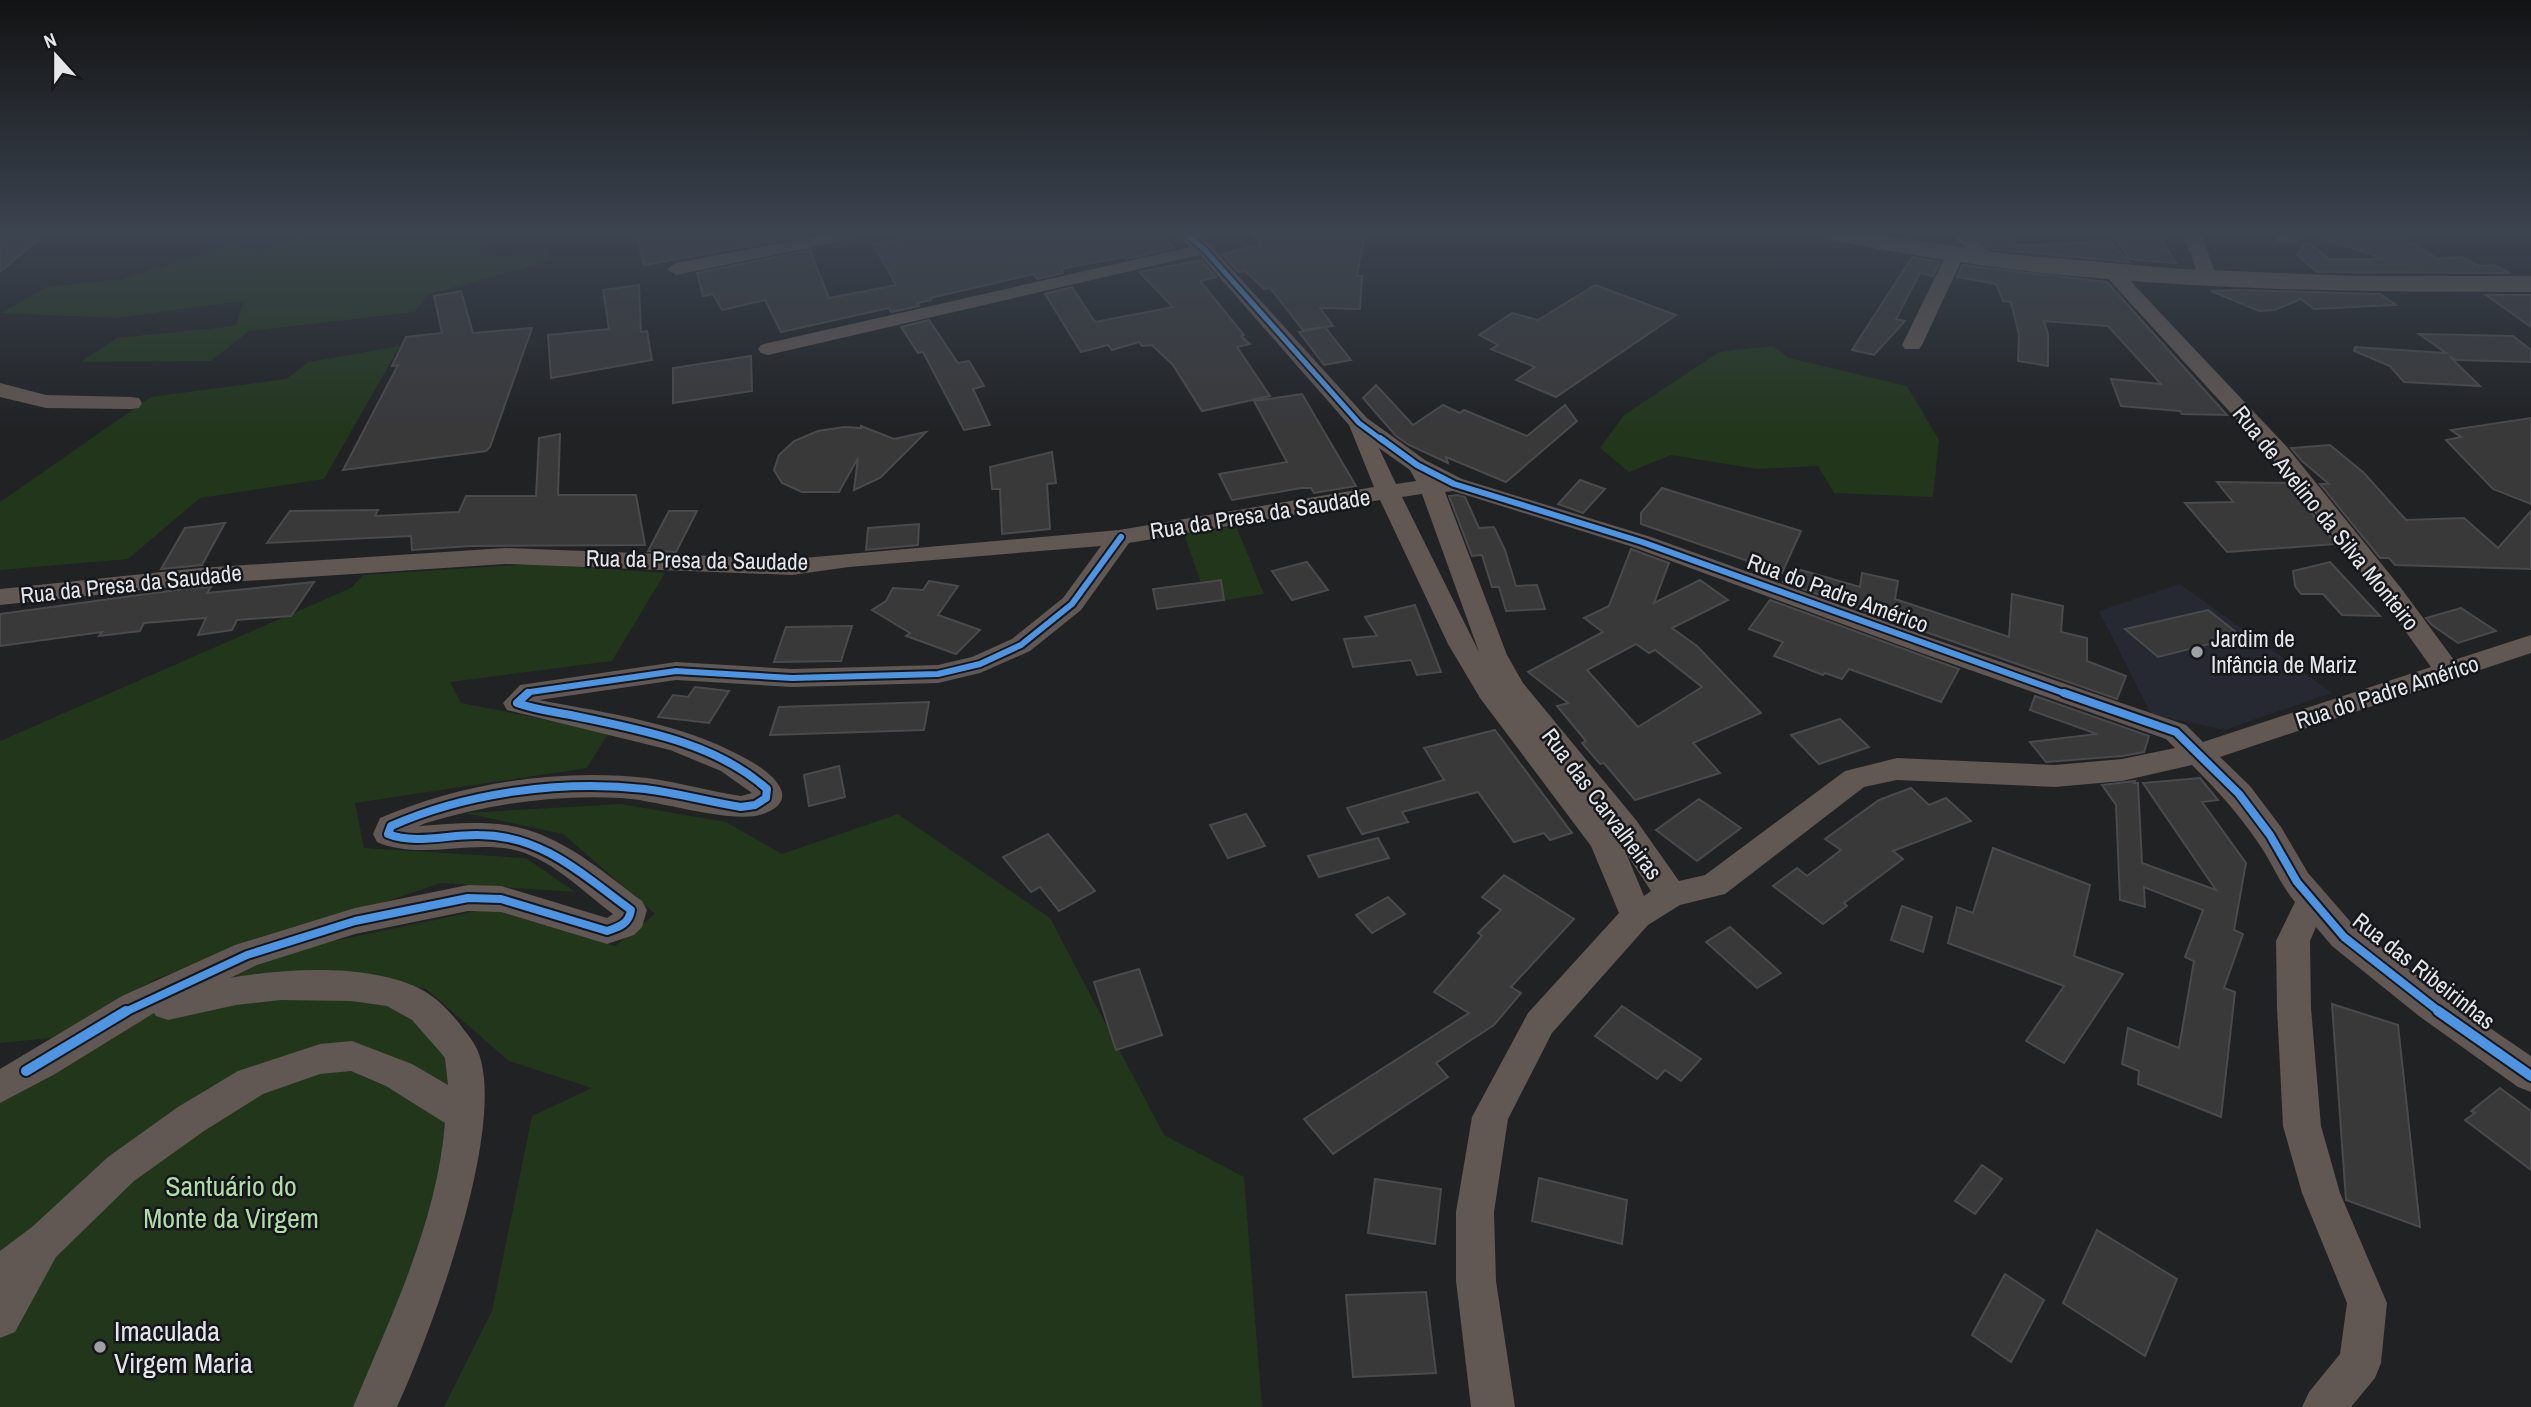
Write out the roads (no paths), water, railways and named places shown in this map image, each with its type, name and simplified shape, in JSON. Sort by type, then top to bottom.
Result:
[{"type":"street","points":[[768,349],[983,300]]},
{"type":"street","points":[[1249,300],[1359,423],[1434,478]]},
{"type":"street","points":[[1912,345],[1933,300]]},
{"type":"street","name":"Rua de Avelino da Silva Monteiro","points":[[2137,300],[2279,452],[2392,594],[2449,673]]},
{"type":"street","points":[[0,389],[14,396],[33,399],[131,403]]},
{"type":"street","name":"Rua das Carvalheiras","points":[[1359,423],[1371,457],[1461,644],[1490,691],[1523,716],[1625,828],[1671,895],[1636,916],[1540,1023],[1490,1117],[1475,1212],[1476,1282],[1493,1407]]},
{"type":"street","name":"Rua das Carvalheiras","points":[[1434,478],[1494,655],[1523,716],[1605,841],[1636,916]]},
{"type":"street","name":"Rua do Padre Américo","points":[[1434,478],[1642,542],[1923,644],[2096,702],[2176,732],[2201,754],[2531,644]]},
{"type":"street","name":"Rua da Presa da Saudade","points":[[0,597],[200,576],[505,556],[792,566],[835,559],[948,553],[1121,537],[1390,493],[1434,478]]},
{"type":"street","points":[[13,1079],[134,1006],[247,955],[355,921],[468,898],[501,899],[607,931],[622,926],[630,918],[631,910],[556,856],[524,840],[491,835],[400,839],[388,834],[391,826],[432,810],[545,790],[646,789],[741,807],[755,805],[766,798],[767,789],[759,779],[737,765],[621,725],[533,710],[517,703],[530,692],[676,671],[792,678],[938,674],[980,664],[1021,645],[1072,604],[1121,537]]},
{"type":"street","points":[[1671,895],[1714,885],[1855,779],[1898,769],[2055,776],[2122,770],[2201,754]]},
{"type":"street","name":"Rua das Ribeirinhas","points":[[2201,754],[2239,794],[2270,835],[2297,882],[2344,937],[2431,1006],[2531,1076]]},
{"type":"street","points":[[2312,900],[2293,940],[2294,1008],[2302,1126],[2321,1193],[2367,1303],[2360,1363],[2324,1407]]},
{"type":"street","points":[[13,1079],[121,1025],[164,1007],[256,986],[316,984],[374,989],[409,999],[440,1025],[461,1054],[468,1085],[463,1136],[440,1235],[416,1308],[375,1407]]},
{"type":"street","points":[[0,1276],[46,1240],[121,1169],[191,1119],[251,1082],[320,1059],[352,1056],[399,1075],[465,1115]]},
{"type":"street","points":[[0,1317],[46,1240]]},
{"type":"place","name":"Jardim de Infância de Mariz","points":[[2197,652]]},
{"type":"place","name":"Imaculada Virgem Maria","points":[[100,1347]]},
{"type":"park label","name":"Santuário do Monte da Virgem","points":[[231,1202]]}]
